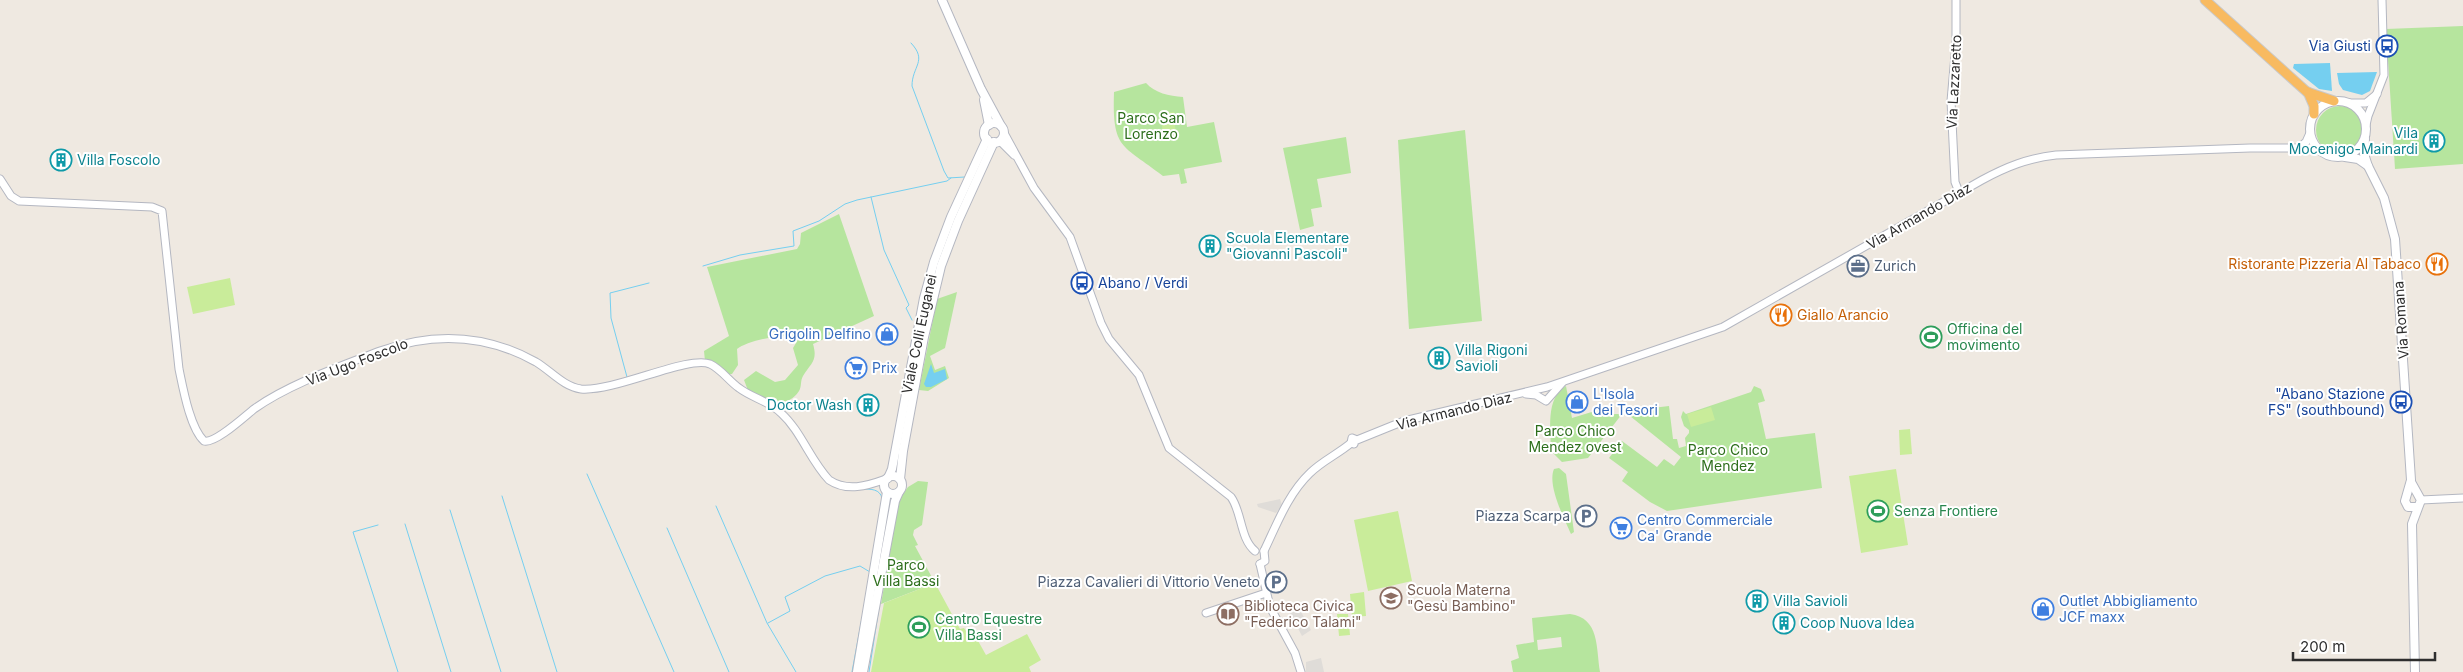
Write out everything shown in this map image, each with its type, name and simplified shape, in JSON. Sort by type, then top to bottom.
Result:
[{"type":"highway","points":[[2205,0],[2307,92],[2314,106],[2314,114]]},
{"type":"highway","points":[[2307,92],[2334,101]]},
{"type":"main road","points":[[942,0],[981,89],[997,136]]},
{"type":"main road","points":[[981,89],[989,125]]},
{"type":"main road","points":[[2343,157],[2360,148],[2365,139],[2366,125],[2364,116],[2349,103],[2334,101],[2326,103],[2314,114],[2310,123],[2312,140],[2320,151],[2327,156],[2358,159],[2368,166]]},
{"type":"main road","points":[[995,123],[997,136],[985,132],[989,125],[995,123]]},
{"type":"main road","name":"Viale Colli Euganei","points":[[857,672],[887,491],[884,485],[892,469],[924,298],[934,262],[951,217],[997,136]]},
{"type":"main road","name":"Viale Colli Euganei","points":[[863,672],[895,501],[902,486],[900,479],[903,451],[924,336],[941,266],[958,220],[997,136]]},
{"type":"main road","name":"Via Romana","points":[[2365,139],[2364,154],[2384,198],[2395,239],[2411,480],[2418,500],[2412,524]]},
{"type":"main road","points":[[887,479],[894,476],[900,479]]},
{"type":"main road","name":"Via Romana","points":[[2411,480],[2405,501],[2412,524],[2415,672]]},
{"type":"main road","points":[[887,491],[893,494],[899,492]]},
{"type":"main road","points":[[2407,495],[2418,500]]},
{"type":"main road","points":[[2408,507],[2418,500]]},
{"type":"street","name":"Via Lazzaretto","points":[[1956,0],[1956,44],[1951,101],[1955,182],[1960,192]]},
{"type":"street","points":[[2366,125],[2382,85],[2385,63],[2382,0]]},
{"type":"street","points":[[2349,103],[2366,103],[2377,94]]},
{"type":"street","points":[[2299,148],[2306,142],[2310,133]]},
{"type":"street","points":[[997,136],[1018,158],[1034,188],[1070,237],[1101,323],[1109,339],[1139,375],[1169,448],[1232,496],[1249,544],[1256,551]]},
{"type":"street","name":"Via Armando Diaz","points":[[1260,564],[1265,561],[1264,550],[1287,503],[1303,480],[1321,464],[1354,442],[1404,421],[1547,390],[1563,382],[1722,327],[2009,166],[2042,156],[2201,149],[2299,148],[2320,151]]},
{"type":"street","name":"Via Ugo Foscolo","points":[[0,179],[11,196],[19,201],[152,207],[162,211],[179,369],[197,432],[204,441],[215,439],[262,404],[300,384],[393,347],[428,338],[449,337],[489,344],[519,354],[579,388],[606,387],[693,363],[709,364],[737,387],[783,414],[828,480],[836,485],[853,488],[887,479]]},
{"type":"street","points":[[1547,390],[1546,401],[1539,397],[1547,390]]},
{"type":"street","name":"Via Armando Diaz","points":[[1523,394],[1539,397]]},
{"type":"street","name":"Via Ugo Foscolo","points":[[870,485],[887,491]]},
{"type":"street","points":[[2418,500],[2463,498]]},
{"type":"street","points":[[1256,551],[1264,550]]},
{"type":"street","points":[[1256,551],[1255,558],[1260,564],[1266,593],[1276,620],[1298,661],[1301,672]]},
{"type":"street","points":[[1206,613],[1266,593]]},
{"type":"green space","points":[[2463,26],[2463,164],[2395,169],[2386,29]]},
{"type":"green space","name":"Parco San Lorenzo","points":[[1146,83],[1163,93],[1183,97],[1187,127],[1214,122],[1222,162],[1184,169],[1187,183],[1181,184],[1179,174],[1163,176],[1122,144],[1115,125],[1114,92]]},
{"type":"green space","points":[[2335,106],[2345,106],[2354,110],[2360,116],[2363,121],[2363,139],[2354,150],[2345,154],[2335,154],[2326,150],[2320,144],[2316,135],[2316,125],[2320,116],[2326,110]]},
{"type":"green space","points":[[1174,112],[1176,138],[1163,139],[1161,113]]},
{"type":"green space","points":[[1465,130],[1482,321],[1409,329],[1398,140]]},
{"type":"green space","points":[[1346,137],[1351,173],[1317,179],[1322,207],[1311,209],[1314,226],[1300,230],[1283,148]]},
{"type":"green space","points":[[839,214],[874,316],[813,344],[815,354],[813,362],[802,378],[799,391],[788,401],[768,401],[749,393],[744,380],[756,371],[775,382],[785,380],[798,365],[793,348],[796,343],[795,337],[774,337],[742,346],[737,349],[738,365],[732,374],[728,374],[705,361],[704,351],[729,336],[707,267],[797,249],[800,244],[801,233]]},
{"type":"green space","points":[[230,278],[235,305],[193,314],[187,287]]},
{"type":"green space","points":[[957,292],[945,348],[930,356],[935,370],[945,366],[949,378],[928,391],[919,390],[937,299]]},
{"type":"green space","name":"Parco Chico Mendez ovest","points":[[1566,386],[1572,418],[1608,407],[1609,414],[1622,414],[1588,458],[1562,462],[1551,451],[1550,424],[1555,398],[1559,391]]},
{"type":"green space","name":"Parco Chico Mendez","points":[[1754,386],[1761,389],[1765,401],[1758,403],[1766,439],[1815,433],[1822,488],[1667,511],[1650,502],[1622,481],[1628,472],[1609,458],[1622,441],[1657,467],[1664,459],[1674,466],[1681,457],[1630,416],[1636,410],[1669,406],[1673,439],[1677,439],[1679,448],[1686,446],[1685,438],[1689,433],[1681,417],[1683,411],[1686,414],[1751,392]]},
{"type":"green space","points":[[1711,407],[1715,420],[1691,427],[1687,414]]},
{"type":"green space","points":[[1910,429],[1912,454],[1900,455],[1899,430]]},
{"type":"green space","points":[[1559,468],[1566,474],[1574,532],[1571,534],[1554,492],[1552,476],[1554,469]]},
{"type":"green space","name":"Senza Frontiere","points":[[1896,469],[1908,545],[1861,553],[1849,476]]},
{"type":"green space","name":"Parco Villa Bassi","points":[[918,481],[928,482],[922,525],[914,530],[913,535],[918,545],[915,546],[935,583],[881,604],[899,500],[908,487]]},
{"type":"green space","points":[[1398,511],[1412,581],[1368,591],[1354,520]]},
{"type":"green space","name":"Centro Equestre Villa Bassi","points":[[935,583],[960,629],[964,628],[973,641],[977,639],[986,655],[1027,634],[1041,660],[1029,667],[1031,672],[871,672],[884,603]]},
{"type":"green space","points":[[1364,592],[1366,616],[1352,617],[1350,594]]},
{"type":"green space","points":[[1337,614],[1348,614],[1350,635],[1339,636]]},
{"type":"green space","points":[[1570,614],[1587,621],[1595,635],[1600,672],[1513,672],[1511,661],[1519,658],[1516,645],[1534,642],[1532,618]],"holes":[[[1561,637],[1562,647],[1538,650],[1537,640]]]},
{"type":"shaded area","points":[[1280,499],[1282,505],[1276,513],[1258,507],[1257,504]]},
{"type":"shaded area","points":[[1300,610],[1311,630],[1302,636],[1290,613]]},
{"type":"shaded area","points":[[1321,658],[1324,672],[1306,672],[1306,662]]},
{"type":"water","points":[[2330,63],[2332,91],[2319,89],[2293,68],[2294,64]]},
{"type":"water","points":[[2377,72],[2370,91],[2362,95],[2343,90],[2339,84],[2337,73]]},
{"type":"water","points":[[931,364],[934,373],[945,369],[947,379],[931,387],[926,387],[924,384]]},
{"type":"waterway","points":[[911,43],[916,49],[919,59],[912,86],[944,171],[948,178],[965,177]]},
{"type":"waterway","points":[[703,266],[740,255],[794,246],[793,231],[819,221],[845,204],[947,181],[951,178]]},
{"type":"waterway","points":[[871,197],[884,250],[909,305],[906,308],[912,320]]},
{"type":"waterway","points":[[627,377],[611,318],[610,293],[649,283]]},
{"type":"waterway","points":[[587,474],[674,672]]},
{"type":"waterway","points":[[863,489],[877,491],[882,498]]},
{"type":"waterway","points":[[502,496],[557,672]]},
{"type":"waterway","points":[[716,506],[767,623],[796,672]]},
{"type":"waterway","points":[[450,510],[501,672]]},
{"type":"waterway","points":[[405,524],[451,672]]},
{"type":"waterway","points":[[378,525],[353,532],[398,672]]},
{"type":"waterway","points":[[667,528],[729,672]]},
{"type":"waterway","points":[[768,623],[790,611],[785,597],[825,576],[860,566],[870,572]]},
{"type":"waterway","points":[[869,672],[882,588]]},
{"type":"waterway","points":[[852,672],[862,618]]},
{"type":"place","name":"Via Giusti","points":[[2387,46]]},
{"type":"place","name":"Vila Mocenigo-Mainardi","points":[[2434,141]]},
{"type":"place","name":"Villa Foscolo","points":[[61,160]]},
{"type":"place","name":"Scuola Elementare \"Giovanni Pascoli\"","points":[[1210,246]]},
{"type":"place","name":"Ristorante Pizzeria Al Tabaco","points":[[2437,264]]},
{"type":"place","name":"Zurich","points":[[1858,266]]},
{"type":"place","name":"Abano / Verdi","points":[[1082,283]]},
{"type":"place","name":"Giallo Arancio","points":[[1781,315]]},
{"type":"place","name":"Grigolin Delfino","points":[[887,334]]},
{"type":"place","name":"Officina del movimento","points":[[1931,337]]},
{"type":"place","name":"Villa Rigoni Savioli","points":[[1439,358]]},
{"type":"place","name":"Prix","points":[[856,368]]},
{"type":"place","name":"L'Isola dei Tesori","points":[[1577,402]]},
{"type":"place","name":"\"Abano Stazione FS\" (southbound)","points":[[2401,402]]},
{"type":"place","name":"Doctor Wash","points":[[868,405]]},
{"type":"place","name":"Senza Frontiere","points":[[1878,511]]},
{"type":"place","name":"Piazza Scarpa","points":[[1586,516]]},
{"type":"place","name":"Centro Commerciale Ca' Grande","points":[[1621,528]]},
{"type":"place","name":"Piazza Cavalieri di Vittorio Veneto","points":[[1276,582]]},
{"type":"place","name":"Scuola Materna \"Gesù Bambino\"","points":[[1391,598]]},
{"type":"place","name":"Villa Savioli","points":[[1757,601]]},
{"type":"place","name":"Outlet Abbigliamento JCF maxx","points":[[2043,609]]},
{"type":"place","name":"Biblioteca Civica \"Federico Talami\"","points":[[1228,614]]},
{"type":"place","name":"Coop Nuova Idea","points":[[1784,623]]},
{"type":"place","name":"Centro Equestre Villa Bassi","points":[[919,627]]}]
